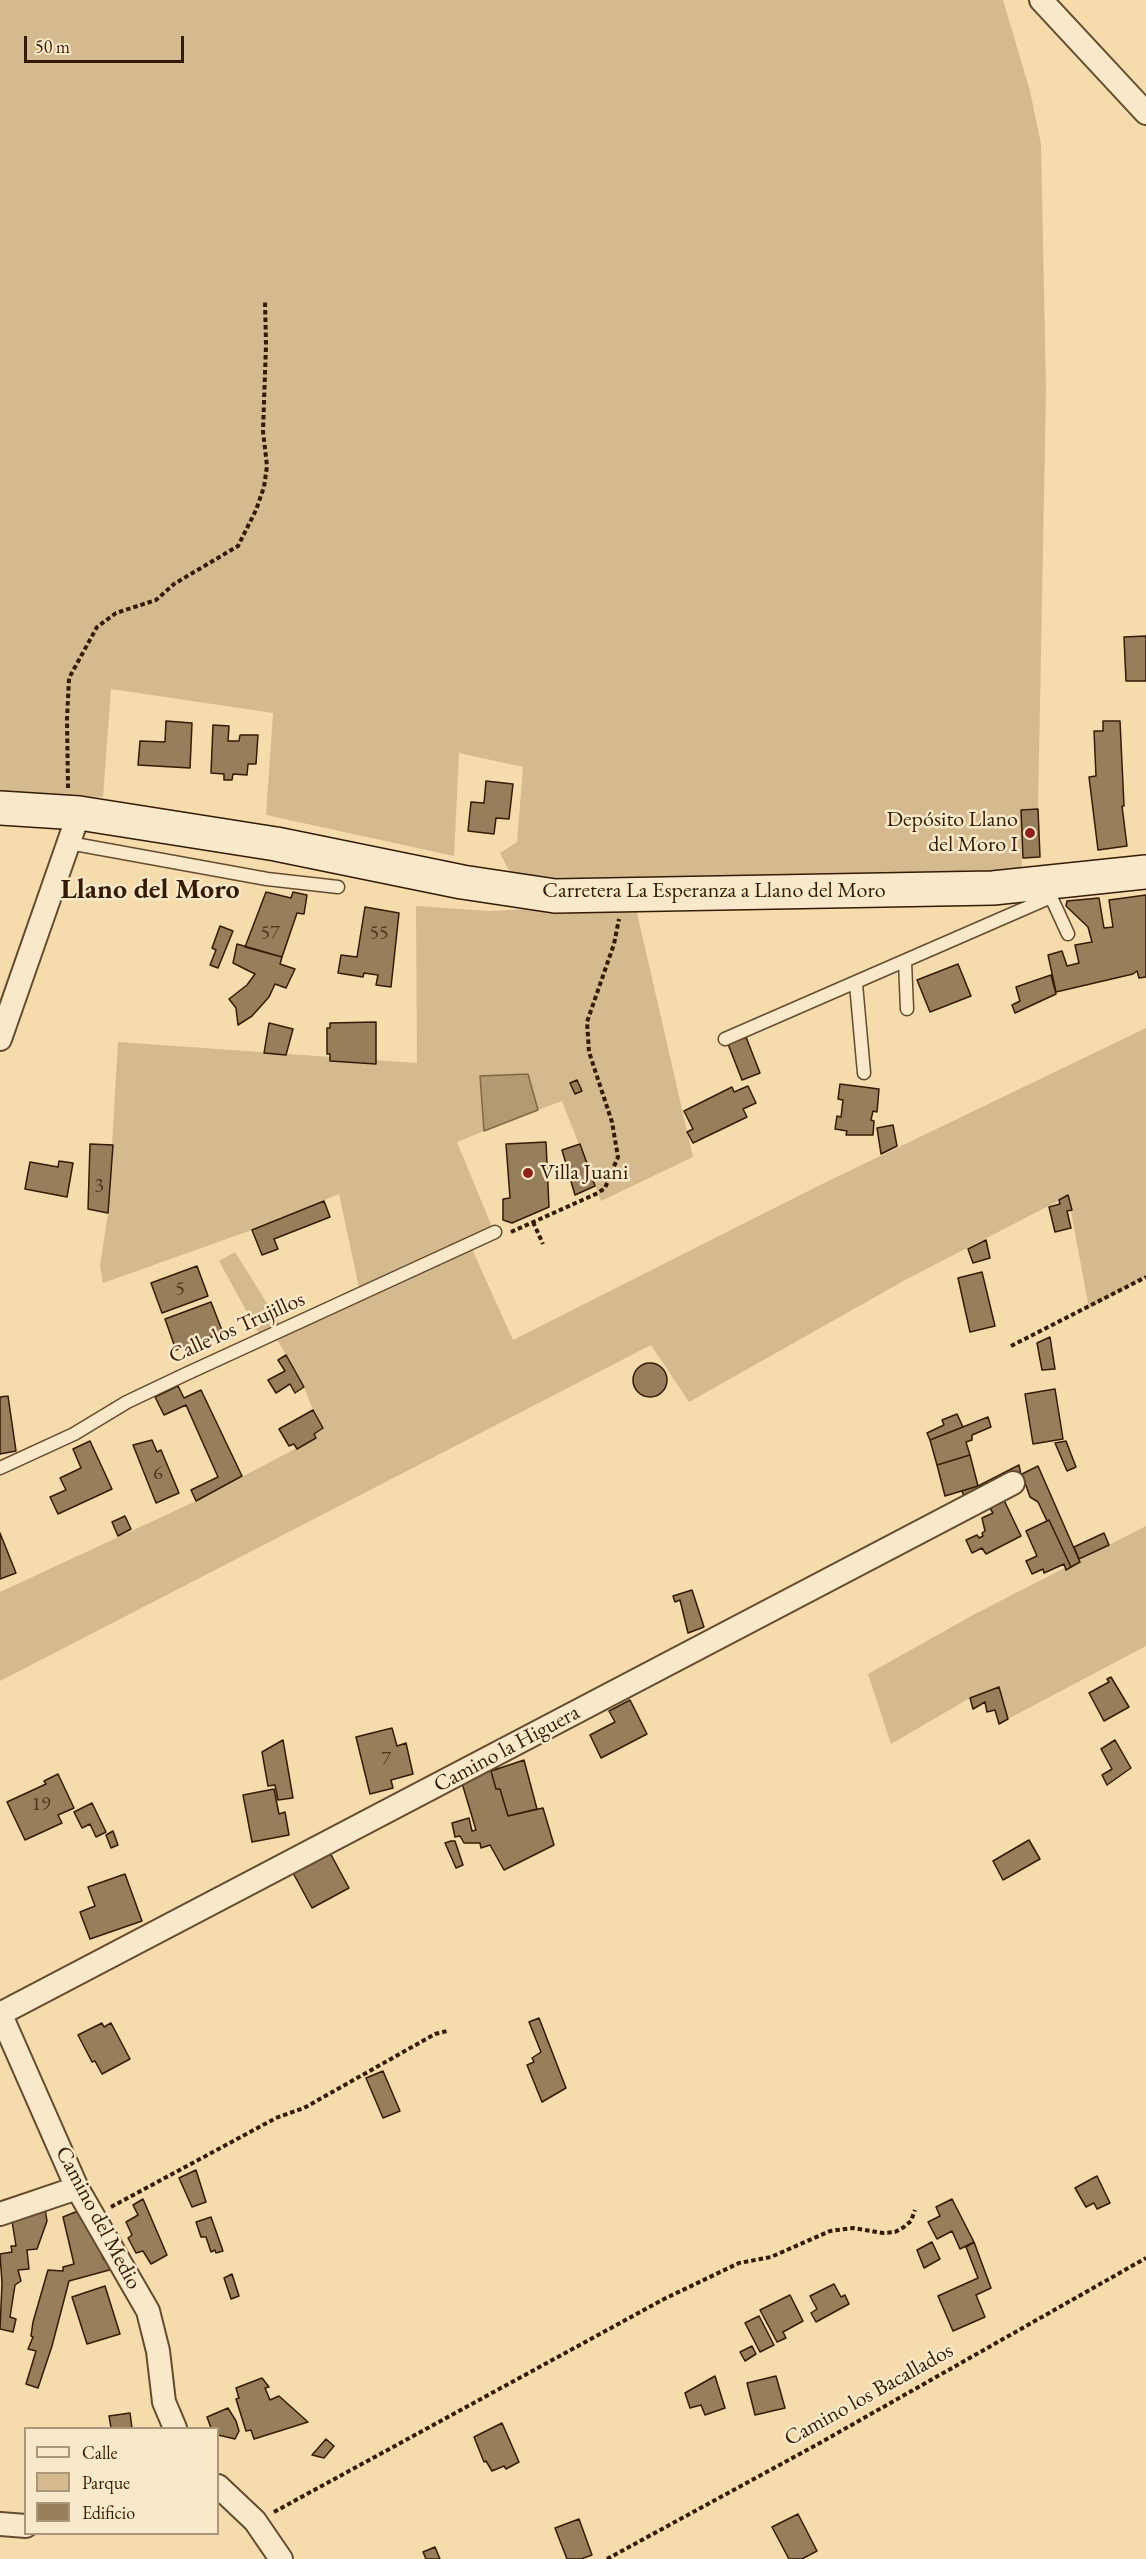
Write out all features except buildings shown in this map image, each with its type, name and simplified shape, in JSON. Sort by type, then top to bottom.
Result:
[{"type":"main road","name":"Carretera La Esperanza a Llano del Moro","points":[[0,808],[72,823],[276,844],[462,882],[555,896],[993,888],[1050,890],[1146,872]]},
{"type":"street","points":[[1041,0],[1146,113]]},
{"type":"street","points":[[0,1039],[72,823]]},
{"type":"street","name":"Camino la Higuera","points":[[0,2014],[1013,1483]]},
{"type":"street","name":"Camino del Medio","points":[[0,2014],[77,2188],[148,2311],[158,2351],[164,2402],[175,2427]]},
{"type":"street","points":[[0,2214],[77,2188]]},
{"type":"street","points":[[219,2487],[255,2521],[281,2559]]},
{"type":"street","points":[[0,2524],[24,2526]]},
{"type":"lane","points":[[72,823],[267,879],[338,887]]},
{"type":"lane","points":[[725,1040],[905,962],[1050,890],[1068,934]]},
{"type":"lane","points":[[905,962],[907,1009]]},
{"type":"lane","points":[[856,984],[864,1073]]},
{"type":"lane","name":"Calle los Trujillos","points":[[0,1468],[74,1434],[127,1402],[495,1232]]},
{"type":"path","points":[[72,823],[67,719],[69,678],[97,627],[116,614],[156,600],[174,584],[238,546],[256,510],[264,487],[267,466],[263,431],[265,301]]},
{"type":"path","points":[[495,1232],[511,1232],[605,1188],[618,1157],[612,1122],[590,1052],[586,1022],[614,944],[620,894]]},
{"type":"path","points":[[533,1222],[543,1244]]},
{"type":"path","points":[[1011,1346],[1146,1277]]},
{"type":"path","points":[[95,2217],[276,2118],[304,2108],[435,2034],[447,2031]]},
{"type":"path","points":[[255,2521],[664,2299],[739,2263],[771,2257],[830,2231],[853,2228],[883,2233],[895,2232],[911,2221],[915,2210]]},
{"type":"path","name":"Camino los Bacallados","points":[[607,2559],[818,2444],[1146,2258]]},
{"type":"green space","points":[[0,0],[1003,0],[1030,91],[1041,144],[1046,390],[1038,809],[1021,810],[1022,874],[564,883],[512,877],[500,853],[517,842],[523,767],[459,753],[454,856],[266,815],[273,713],[111,689],[103,797],[0,794]]},
{"type":"green space","points":[[635,904],[693,1157],[601,1201],[562,1101],[538,1110],[527,1074],[480,1076],[484,1131],[457,1142],[492,1227],[359,1288],[339,1194],[252,1230],[103,1283],[100,1266],[108,1213],[118,1042],[417,1063],[416,906],[489,911]]},
{"type":"green space","points":[[1146,1028],[1146,1277],[1089,1308],[1068,1196],[907,1279],[689,1402],[651,1345],[0,1681],[0,1592],[196,1501],[316,1438],[314,1434],[323,1428],[304,1387],[277,1339],[472,1249],[513,1340],[818,1186]]},
{"type":"green space","points":[[235,1252],[280,1324],[259,1334],[219,1261]]},
{"type":"green space","points":[[1146,1526],[1146,1646],[1008,1719],[999,1687],[970,1698],[891,1744],[868,1674],[973,1615]]},
{"type":"shaded area","points":[[528,1074],[538,1110],[484,1131],[480,1076]]},
{"type":"place","name":"Depósito Llano del Moro I","points":[[1030,833]]},
{"type":"place","name":"Villa Juani","points":[[528,1173]]},
{"type":"district","name":"Llano del Moro","points":[[150,890]]}]
